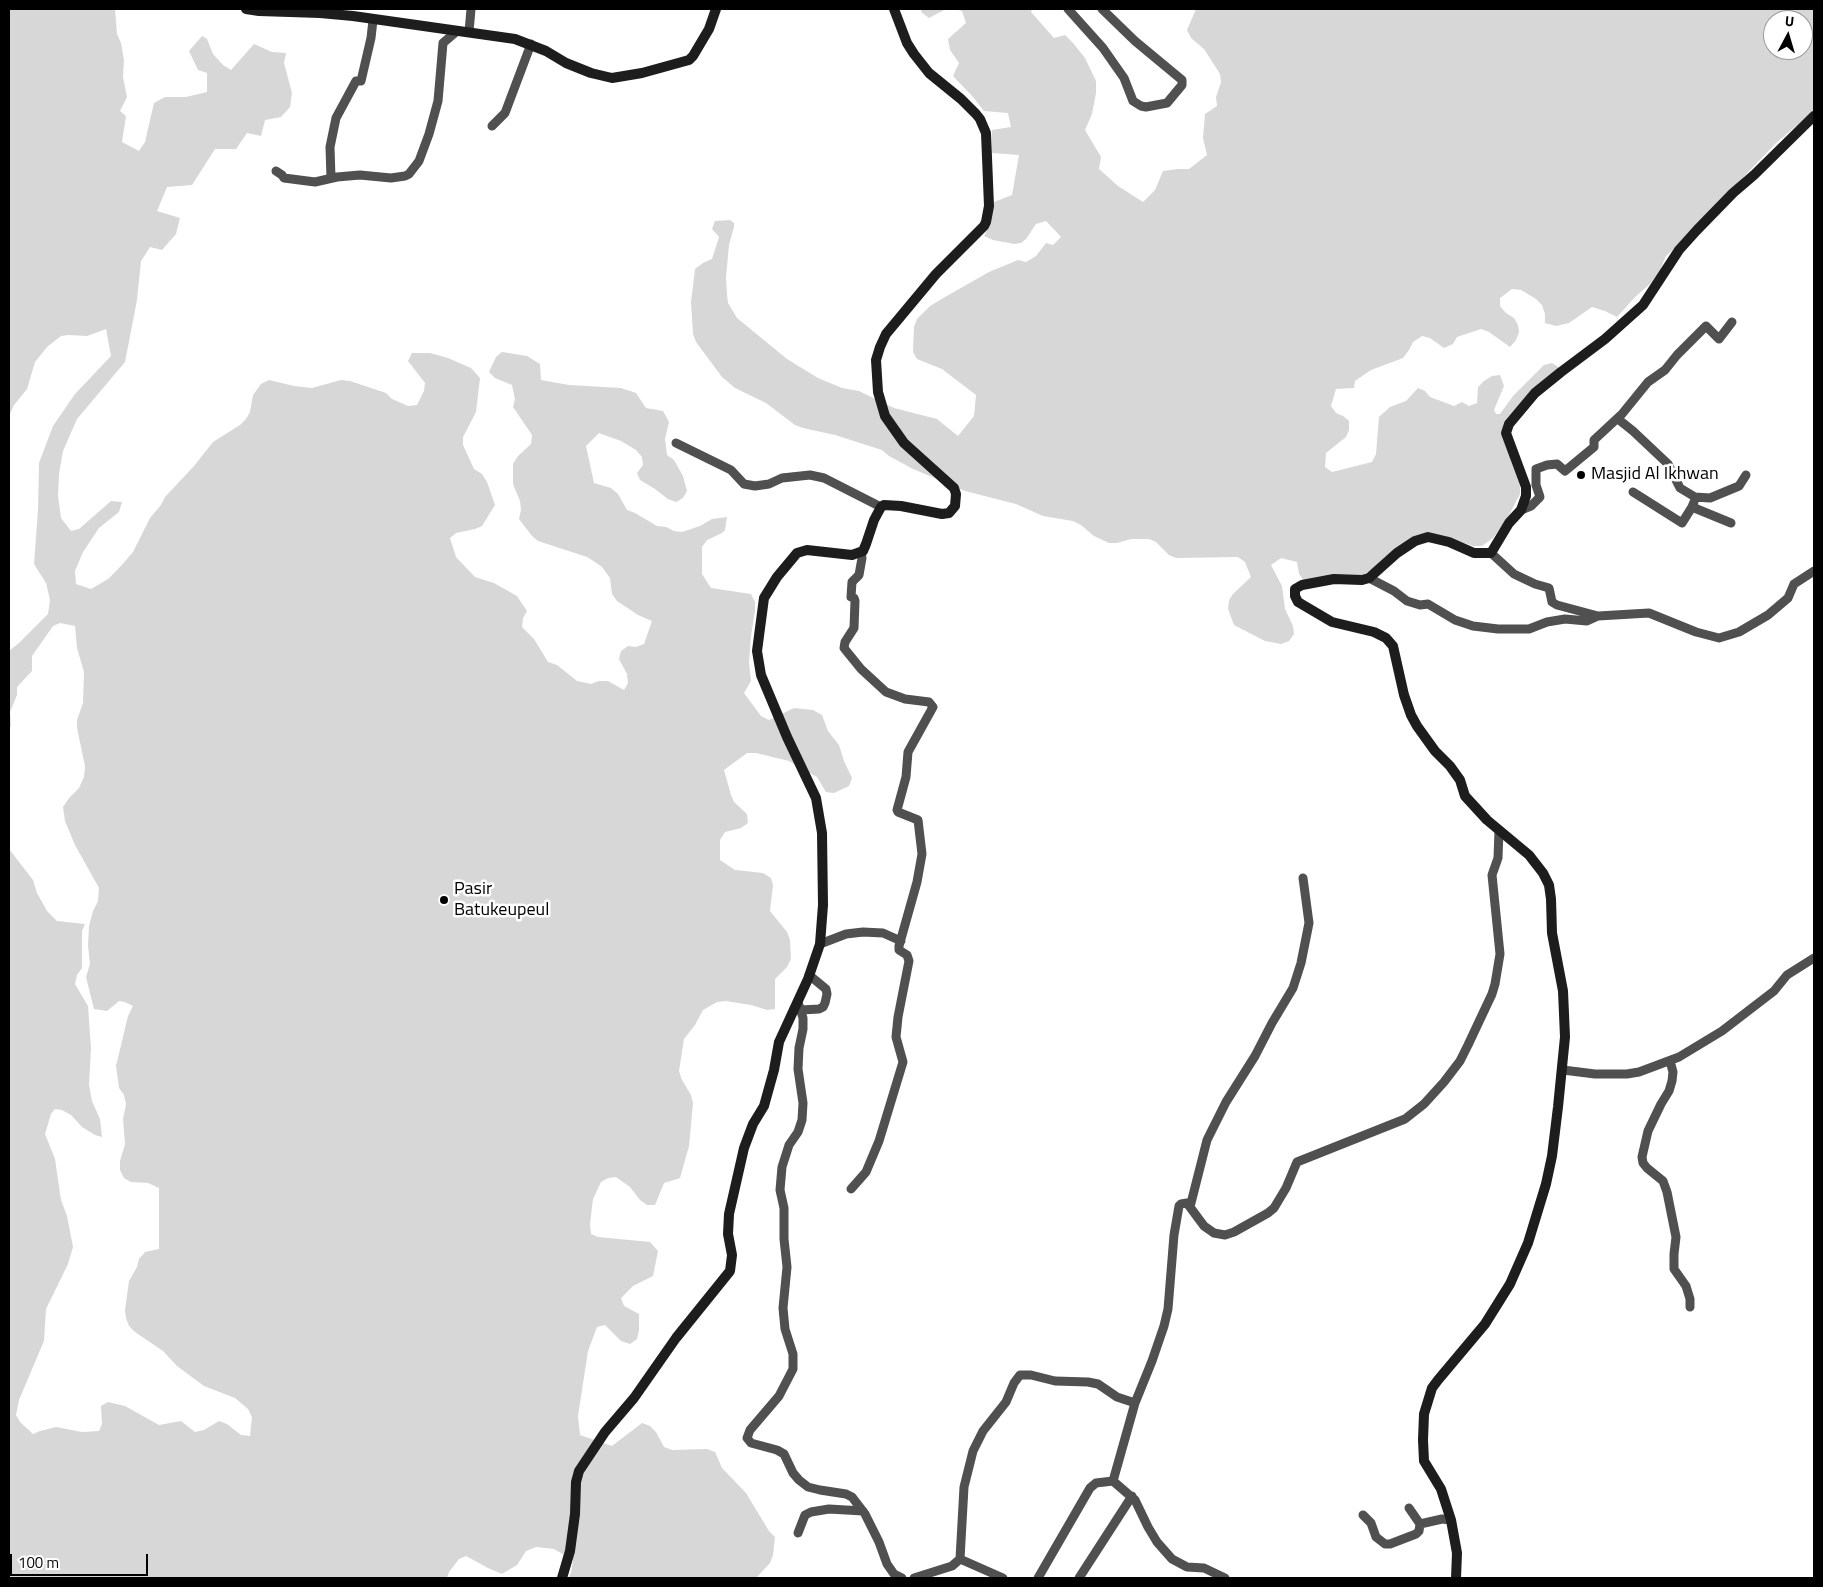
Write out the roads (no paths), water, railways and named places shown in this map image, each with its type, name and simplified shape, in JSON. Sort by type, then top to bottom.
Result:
[{"type":"street","points":[[246,9],[259,12],[354,12],[373,20],[515,39],[531,44],[566,63],[591,73],[612,78],[623,78],[689,60],[709,29],[716,9]]},
{"type":"street","points":[[469,32],[471,9]]},
{"type":"street","points":[[562,1578],[570,1551],[575,1514],[576,1482],[579,1471],[605,1432],[634,1398],[676,1338],[730,1271],[732,1255],[728,1234],[729,1214],[744,1148],[753,1124],[764,1106],[774,1070],[779,1042],[800,1006],[820,944],[823,905],[822,832],[816,798],[787,737],[761,675],[757,651],[764,598],[777,577],[797,553],[807,550],[852,555],[861,552],[866,544],[874,520],[884,505],[901,506],[942,514],[949,514],[955,506],[956,494],[954,488],[904,442],[885,416],[878,392],[876,360],[886,334],[936,274],[986,222],[989,206],[986,133],[980,118],[961,98],[929,73],[914,54],[907,42],[894,9]]},
{"type":"street","points":[[1068,9],[1103,48],[1124,78],[1134,101],[1146,107],[1167,104],[1182,85],[1182,80],[1135,41],[1102,9]]},
{"type":"street","points":[[331,178],[330,147],[336,118],[356,80],[361,81],[372,38],[373,20]]},
{"type":"street","points":[[276,171],[285,179],[315,182],[360,175],[400,178],[409,174],[418,161],[429,134],[438,100],[443,43],[457,31]]},
{"type":"street","points":[[492,126],[505,113],[531,44]]},
{"type":"street","points":[[1491,553],[1509,523],[1521,510],[1525,502],[1526,487],[1506,433],[1509,424],[1535,394],[1605,339],[1643,305],[1679,250],[1697,230],[1814,116]]},
{"type":"street","points":[[1521,510],[1531,506],[1540,497],[1536,485],[1536,469],[1547,464],[1557,464],[1565,471],[1594,448],[1594,440],[1618,419],[1648,382],[1666,370],[1676,355],[1706,326],[1719,339],[1732,322]]},
{"type":"street","points":[[1618,419],[1633,430],[1668,464],[1680,488],[1695,497],[1710,498],[1739,486],[1746,475]]},
{"type":"street","points":[[676,443],[731,470],[744,484],[754,486],[770,484],[782,478],[810,475],[824,478],[881,507]]},
{"type":"street","points":[[1634,492],[1682,523],[1692,507],[1695,497]]},
{"type":"street","points":[[1692,507],[1731,523]]},
{"type":"street","points":[[1456,1578],[1457,1553],[1451,1520],[1441,1489],[1424,1461],[1424,1414],[1435,1384],[1485,1324],[1520,1266],[1546,1184],[1552,1156],[1563,1070],[1565,1037],[1564,991],[1552,933],[1549,885],[1544,873],[1529,855],[1499,830],[1465,796],[1460,780],[1450,766],[1435,751],[1411,715],[1392,646],[1386,638],[1374,632],[1332,622],[1298,602],[1295,596],[1295,589],[1307,584],[1334,579],[1362,580],[1368,578],[1397,553],[1415,541],[1428,537],[1449,542],[1474,553],[1491,553],[1514,574],[1549,588],[1552,602],[1557,605],[1598,616],[1649,613],[1696,632],[1719,638],[1739,632],[1768,615],[1788,598],[1794,584],[1814,571]]},
{"type":"street","points":[[851,1189],[866,1172],[879,1141],[903,1062],[896,1037],[909,961],[907,955],[900,950],[922,854],[918,820],[897,810],[906,778],[908,752],[933,707],[929,702],[905,699],[886,692],[861,669],[844,648],[854,628],[855,601],[851,596],[851,588],[853,580],[859,575],[862,558],[861,552]]},
{"type":"street","points":[[1368,578],[1394,591],[1407,601],[1420,605],[1428,604],[1454,620],[1473,626],[1498,629],[1529,629],[1547,622],[1565,619],[1587,621],[1598,616]]},
{"type":"street","points":[[1113,1481],[1135,1403],[1159,1342],[1168,1309],[1173,1243],[1179,1206],[1184,1202],[1210,1230],[1224,1235],[1234,1232],[1274,1208],[1286,1188],[1297,1162],[1405,1119],[1424,1104],[1460,1061],[1495,984],[1500,954],[1492,875],[1498,858],[1499,830]]},
{"type":"street","points":[[1190,1207],[1207,1140],[1226,1102],[1255,1056],[1293,988],[1303,955],[1309,923],[1303,878]]},
{"type":"street","points":[[820,944],[846,934],[864,932],[883,933],[901,941]]},
{"type":"street","points":[[1563,1070],[1595,1074],[1627,1074],[1639,1072],[1670,1061],[1722,1031],[1774,991],[1787,975],[1814,958]]},
{"type":"street","points":[[800,1006],[819,1009],[825,1003],[826,989],[809,975]]},
{"type":"street","points":[[800,1006],[803,1029],[799,1048],[798,1069],[803,1103],[802,1120],[798,1132],[789,1145],[782,1167],[780,1190],[784,1208],[784,1239],[787,1267],[782,1308],[785,1329],[793,1354],[793,1369],[779,1396],[750,1430],[747,1438],[751,1443],[777,1450],[784,1454],[793,1473],[808,1487],[846,1494],[852,1497],[863,1510],[894,1574],[902,1578]]},
{"type":"street","points":[[1670,1061],[1673,1072],[1669,1092],[1648,1131],[1642,1158],[1643,1163],[1663,1180],[1667,1192],[1676,1237],[1674,1269],[1686,1286],[1690,1307]]},
{"type":"street","points":[[914,1578],[952,1566],[960,1559],[964,1487],[973,1452],[983,1431],[1006,1402],[1020,1375],[1025,1374],[1055,1381],[1098,1384],[1116,1397],[1135,1403]]},
{"type":"street","points":[[1038,1578],[1090,1488],[1096,1483],[1113,1481],[1132,1496],[1157,1542],[1172,1559],[1188,1567],[1210,1570],[1225,1578]]},
{"type":"street","points":[[1079,1578],[1132,1496]]},
{"type":"street","points":[[1362,1515],[1371,1523],[1376,1537],[1385,1544],[1390,1544],[1416,1534],[1419,1531],[1420,1524],[1410,1508]]},
{"type":"street","points":[[798,1533],[805,1516],[811,1512],[829,1509],[863,1510]]},
{"type":"street","points":[[1420,1524],[1442,1519],[1451,1520]]},
{"type":"street","points":[[960,1559],[1004,1578]]},
{"type":"place","name":"Masjid Al Ikhwan","points":[[1581,475]]},
{"type":"place","name":"Pasir Batukeupeul","points":[[444,900]]}]
